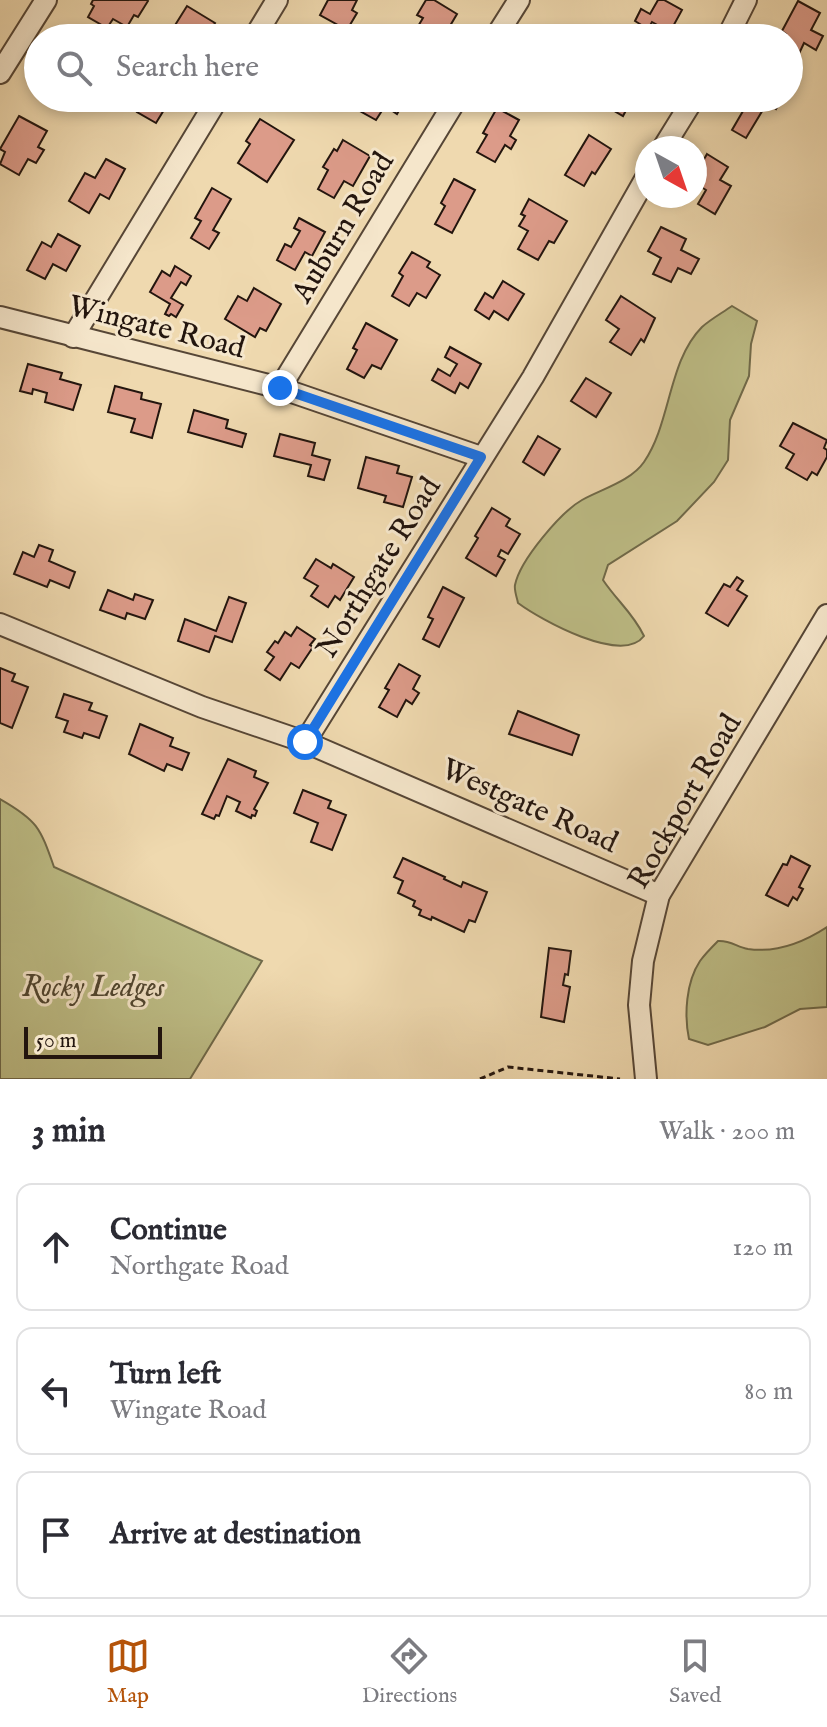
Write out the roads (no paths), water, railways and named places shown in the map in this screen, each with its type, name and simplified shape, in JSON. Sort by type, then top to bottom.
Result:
[{"type":"street","points":[[31,24],[46,0]]},
{"type":"street","points":[[262,24],[277,0]]},
{"type":"street","points":[[504,24],[519,0]]},
{"type":"street","points":[[734,24],[746,0]]},
{"type":"street","points":[[0,73],[24,35]]},
{"type":"street","points":[[73,337],[210,112]]},
{"type":"street","name":"Auburn Road","points":[[280,388],[448,112]]},
{"type":"street","points":[[670,136],[685,112]]},
{"type":"street","name":"Northgate Road","points":[[305,742],[533,377],[635,197]]},
{"type":"street","name":"Wingate Road","points":[[0,317],[280,388],[481,457]]},
{"type":"street","name":"Rockport Road","points":[[646,1079],[639,1005],[643,961],[659,895],[827,615]]},
{"type":"street","name":"Westgate Road","points":[[0,624],[202,707],[305,742],[376,771],[659,895]]},
{"type":"park label","name":"Rocky Ledges","points":[[93,986]]}]
